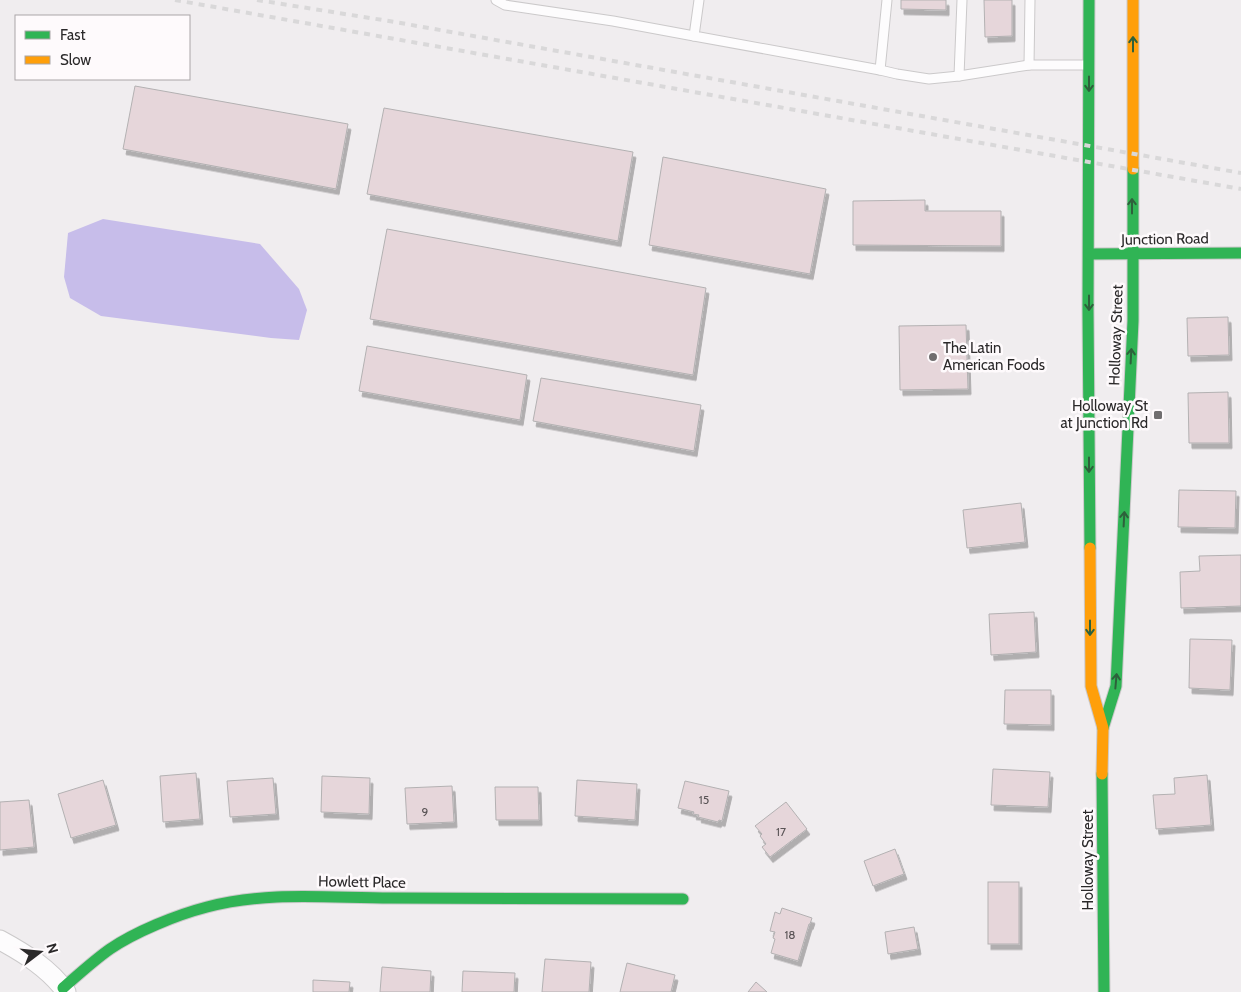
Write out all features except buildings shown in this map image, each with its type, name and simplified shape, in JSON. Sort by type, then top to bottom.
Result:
[{"type":"main road","name":"Holloway Street","points":[[1089,0],[1091,686],[1103,728]]},
{"type":"main road","name":"Holloway Street","points":[[1104,992],[1103,728],[1116,686],[1133,321],[1133,0]]},
{"type":"main road","name":"Junction Road","points":[[1089,254],[1241,253]]},
{"type":"main road","name":"Howlett Place","points":[[65,990],[90,965],[110,949],[137,934],[172,918],[206,907],[240,900],[287,896],[683,899]]},
{"type":"street","points":[[0,940],[45,969],[65,990]]},
{"type":"lane","points":[[496,0],[505,5],[613,21],[929,79],[1029,65],[1089,65]]},
{"type":"lane","points":[[694,36],[699,0]]},
{"type":"lane","points":[[880,70],[887,0]]},
{"type":"lane","points":[[959,76],[962,0]]},
{"type":"lane","points":[[1029,65],[1030,0]]},
{"type":"shaded area","points":[[103,219],[260,244],[299,289],[307,310],[299,340],[101,316],[70,298],[64,277],[68,233]]},
{"type":"railway","points":[[175,0],[1241,189]]},
{"type":"railway","points":[[257,0],[395,22],[1241,173]]},
{"type":"traffic: fast","points":[[1089,0],[1088,310],[1090,548]]},
{"type":"traffic: fast","points":[[1103,728],[1116,686],[1133,321],[1133,169]]},
{"type":"traffic: fast","points":[[1089,254],[1241,253]]},
{"type":"traffic: fast","points":[[1102,774],[1104,992]]},
{"type":"traffic: fast","points":[[63,988],[104,954],[131,936],[182,915],[230,902],[298,896],[683,899]]},
{"type":"traffic: slow","points":[[1133,0],[1133,169]]},
{"type":"traffic: slow","points":[[1090,548],[1091,686],[1103,728],[1102,774]]},
{"type":"place","name":"The Latin American Foods","points":[[933,357]]},
{"type":"place","name":"Holloway St at Junction Rd","points":[[1158,415]]}]
